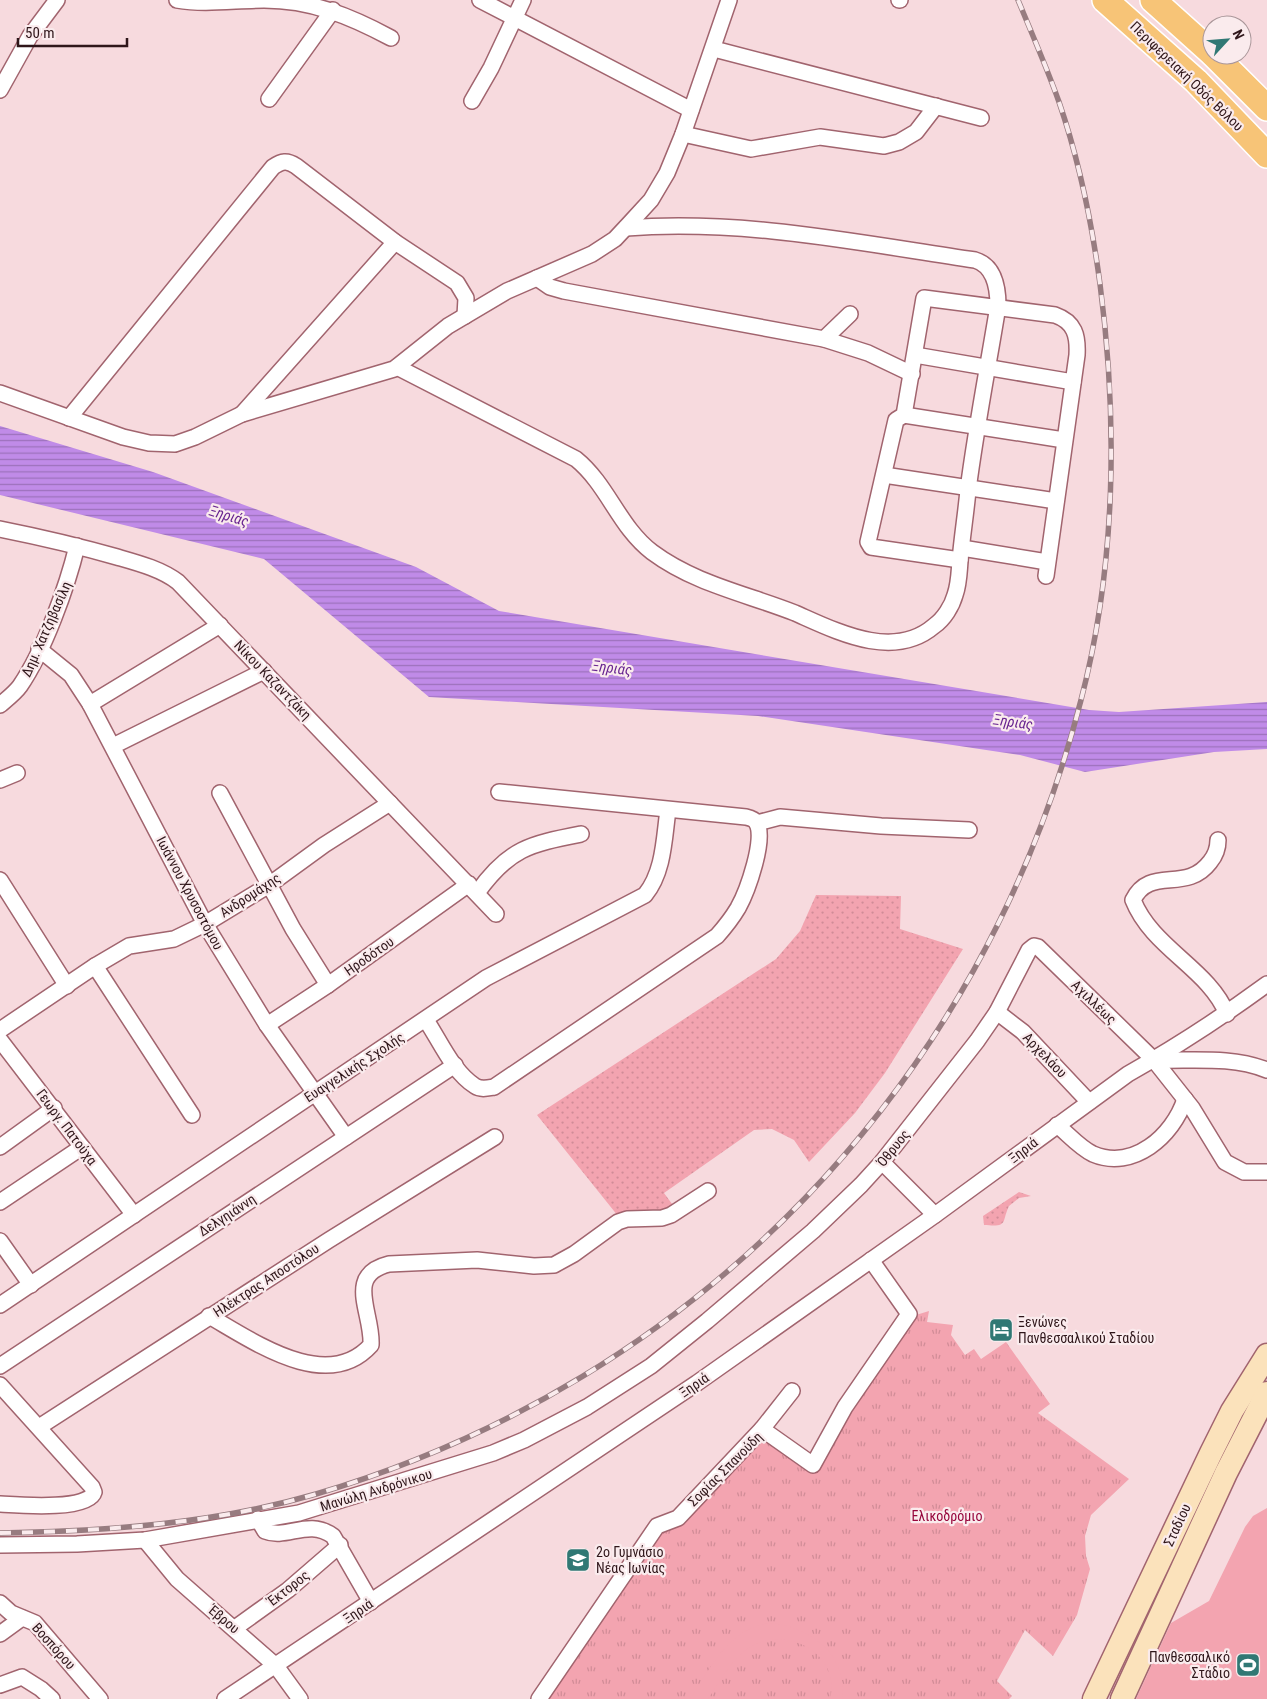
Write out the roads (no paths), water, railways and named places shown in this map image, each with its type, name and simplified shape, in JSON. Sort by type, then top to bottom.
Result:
[{"type":"main road","name":"Περιφερειακή Οδός Βόλου","points":[[1105,0],[1196,81],[1267,155]]},
{"type":"main road","points":[[1153,0],[1202,44]]},
{"type":"main road","points":[[1224,65],[1267,108]]},
{"type":"main road","name":"Σταδίου","points":[[1094,1699],[1232,1411],[1267,1355]]},
{"type":"main road","name":"Σταδίου","points":[[1122,1699],[1226,1473],[1267,1393]]},
{"type":"street","points":[[0,90],[30,36],[57,0]]},
{"type":"street","points":[[177,0],[278,0],[333,10],[391,38]]},
{"type":"street","points":[[480,0],[691,110]]},
{"type":"street","points":[[472,102],[523,0]]},
{"type":"street","points":[[0,393],[134,440],[166,444],[190,439],[242,414],[294,397],[376,376],[397,367],[448,326],[507,290],[592,254],[626,228],[655,193],[667,173],[714,48],[729,0]]},
{"type":"street","points":[[269,99],[333,10]]},
{"type":"street","points":[[714,48],[981,118]]},
{"type":"street","points":[[683,134],[751,148],[820,137],[879,147],[899,142],[916,132],[936,106]]},
{"type":"street","points":[[69,418],[273,167],[281,162],[289,162],[296,166],[395,242],[461,286],[466,298],[465,316]]},
{"type":"street","points":[[397,367],[576,460],[590,470],[632,535],[652,552],[678,569],[714,586],[774,605],[849,636],[880,642],[904,641],[934,626],[948,610],[955,597],[969,488],[998,306],[998,292],[993,276],[985,264],[976,260],[784,231],[673,224],[626,228]]},
{"type":"street","points":[[242,414],[395,242]]},
{"type":"street","points":[[537,278],[550,287],[564,291],[824,339],[868,353],[912,374]]},
{"type":"street","points":[[904,415],[924,298],[998,306],[1055,315],[1071,323],[1078,340],[1046,569],[961,554],[871,547],[868,542],[896,420],[904,415],[1064,440]]},
{"type":"street","points":[[824,339],[850,314]]},
{"type":"street","points":[[914,355],[1073,382]]},
{"type":"street","points":[[884,475],[1056,501]]},
{"type":"street","name":"Νίκου Καζαντζάκη","points":[[0,529],[77,546],[137,563],[171,576],[496,914]]},
{"type":"street","name":"Δημ. Χατζηβασίλη","points":[[0,705],[20,685],[39,649],[68,580],[77,546]]},
{"type":"street","points":[[90,704],[220,625]]},
{"type":"street","name":"Ιωάννου Χρυσοστόμου","points":[[39,649],[71,675],[90,704],[205,924],[267,1025],[346,1137]]},
{"type":"street","points":[[113,746],[264,672]]},
{"type":"street","points":[[0,780],[17,773]]},
{"type":"street","points":[[499,792],[746,817],[757,823],[780,817],[881,826],[969,830]]},
{"type":"street","points":[[220,793],[269,885],[328,985]]},
{"type":"street","name":"Ανδρομάχης","points":[[0,1030],[95,966],[129,946],[174,939],[205,924],[269,885],[324,844],[390,803]]},
{"type":"street","name":"Ευαγγελικής Σχολής","points":[[0,1305],[486,978],[645,894],[650,888],[662,860],[668,810]]},
{"type":"street","points":[[426,1020],[455,1065],[476,1087],[485,1089],[494,1087],[717,936],[733,916],[743,896],[760,839],[757,823]]},
{"type":"street","name":"Ηροδότου","points":[[267,1025],[473,889],[498,866],[523,849],[535,843],[581,834]]},
{"type":"street","points":[[1218,840],[1213,858],[1202,873],[1191,877],[1151,881],[1142,887],[1133,900],[1148,926],[1184,964],[1213,989],[1222,1000],[1227,1014]]},
{"type":"street","points":[[0,880],[66,986]]},
{"type":"street","name":"Όθρυος","points":[[713,1317],[813,1231],[882,1162],[977,1041],[997,1012],[1029,950],[1034,946]]},
{"type":"street","name":"Αχιλλέως","points":[[1034,946],[1038,947],[1154,1060],[1185,1099],[1225,1162],[1244,1172],[1267,1172]]},
{"type":"street","points":[[95,966],[192,1115]]},
{"type":"street","name":"Ξηριά","points":[[226,1699],[697,1383],[935,1215],[1128,1074],[1154,1060],[1227,1014],[1267,984]]},
{"type":"street","name":"Αρχελάου","points":[[997,1012],[1023,1032],[1090,1102]]},
{"type":"street","name":"Γεωργ. Πατούχα","points":[[0,1040],[54,1108],[134,1215]]},
{"type":"street","points":[[1154,1060],[1211,1059],[1252,1065],[1267,1070]]},
{"type":"street","name":"Δελγηιάννη","points":[[0,1366],[455,1065]]},
{"type":"street","points":[[1057,1125],[1091,1153],[1119,1160],[1129,1158],[1144,1150],[1169,1129],[1178,1117],[1185,1099]]},
{"type":"street","points":[[0,1147],[54,1108]]},
{"type":"street","name":"Ηλέκτρας Αποστόλου","points":[[39,1427],[209,1316],[495,1137]]},
{"type":"street","points":[[0,1202],[82,1147]]},
{"type":"street","points":[[882,1162],[935,1215]]},
{"type":"street","points":[[209,1316],[300,1362],[325,1366],[336,1364],[364,1352],[371,1344],[370,1324],[363,1293],[367,1276],[379,1266],[477,1260],[534,1266],[554,1265],[574,1254],[618,1222],[627,1219],[662,1218],[672,1215],[708,1191]]},
{"type":"street","points":[[0,1241],[31,1285]]},
{"type":"street","name":"Σοφίας Σπανούδη","points":[[539,1699],[657,1526],[678,1518],[762,1429],[813,1464],[845,1407],[909,1314],[871,1260]]},
{"type":"street","name":"Μανώλη Ανδρόνικου","points":[[0,1545],[77,1544],[145,1540],[299,1513],[336,1503],[510,1446],[609,1394],[651,1366],[713,1317]]},
{"type":"street","points":[[0,1504],[64,1504],[87,1500],[92,1497],[94,1492],[39,1427],[1,1388]]},
{"type":"street","points":[[762,1429],[792,1391]]},
{"type":"street","points":[[258,1519],[265,1531],[271,1534],[316,1529],[328,1533],[340,1545],[371,1602]]},
{"type":"street","name":"Έβρου","points":[[145,1540],[177,1579],[276,1666],[300,1699]]},
{"type":"street","name":"Έκτορος","points":[[235,1628],[288,1590],[340,1545]]},
{"type":"street","name":"Βοσπόρου","points":[[0,1603],[42,1629],[100,1699]]},
{"type":"street","points":[[0,1634],[22,1618]]},
{"type":"street","points":[[0,1685],[22,1677],[41,1689],[52,1699]]},
{"type":"water","name":"Ξηριάς","points":[[0,426],[153,472],[416,567],[499,611],[1089,710],[1119,712],[1267,702],[1267,749],[1214,752],[1085,772],[1020,755],[758,716],[429,697],[264,559],[0,495]]},
{"type":"railway","points":[[0,1533],[119,1528],[199,1519],[238,1512],[316,1494],[454,1443],[582,1377],[699,1295],[804,1199],[896,1090],[974,970],[1036,840],[1081,700],[1093,649],[1107,546],[1110,493],[1110,388],[1106,336],[1093,238],[1079,169],[1066,124],[1050,76],[1018,0]]},
{"type":"place","name":"Ξενώνες Πανθεσσαλικού Σταδίου","points":[[1001,1330]]},
{"type":"place","name":"2ο Γυμνάσιο Νέας Ιωνίας","points":[[578,1560]]},
{"type":"place","name":"Πανθεσσαλικό Στάδιο","points":[[1248,1665]]},
{"type":"park label","name":"Ελικοδρόμιο","points":[[947,1516]]}]
